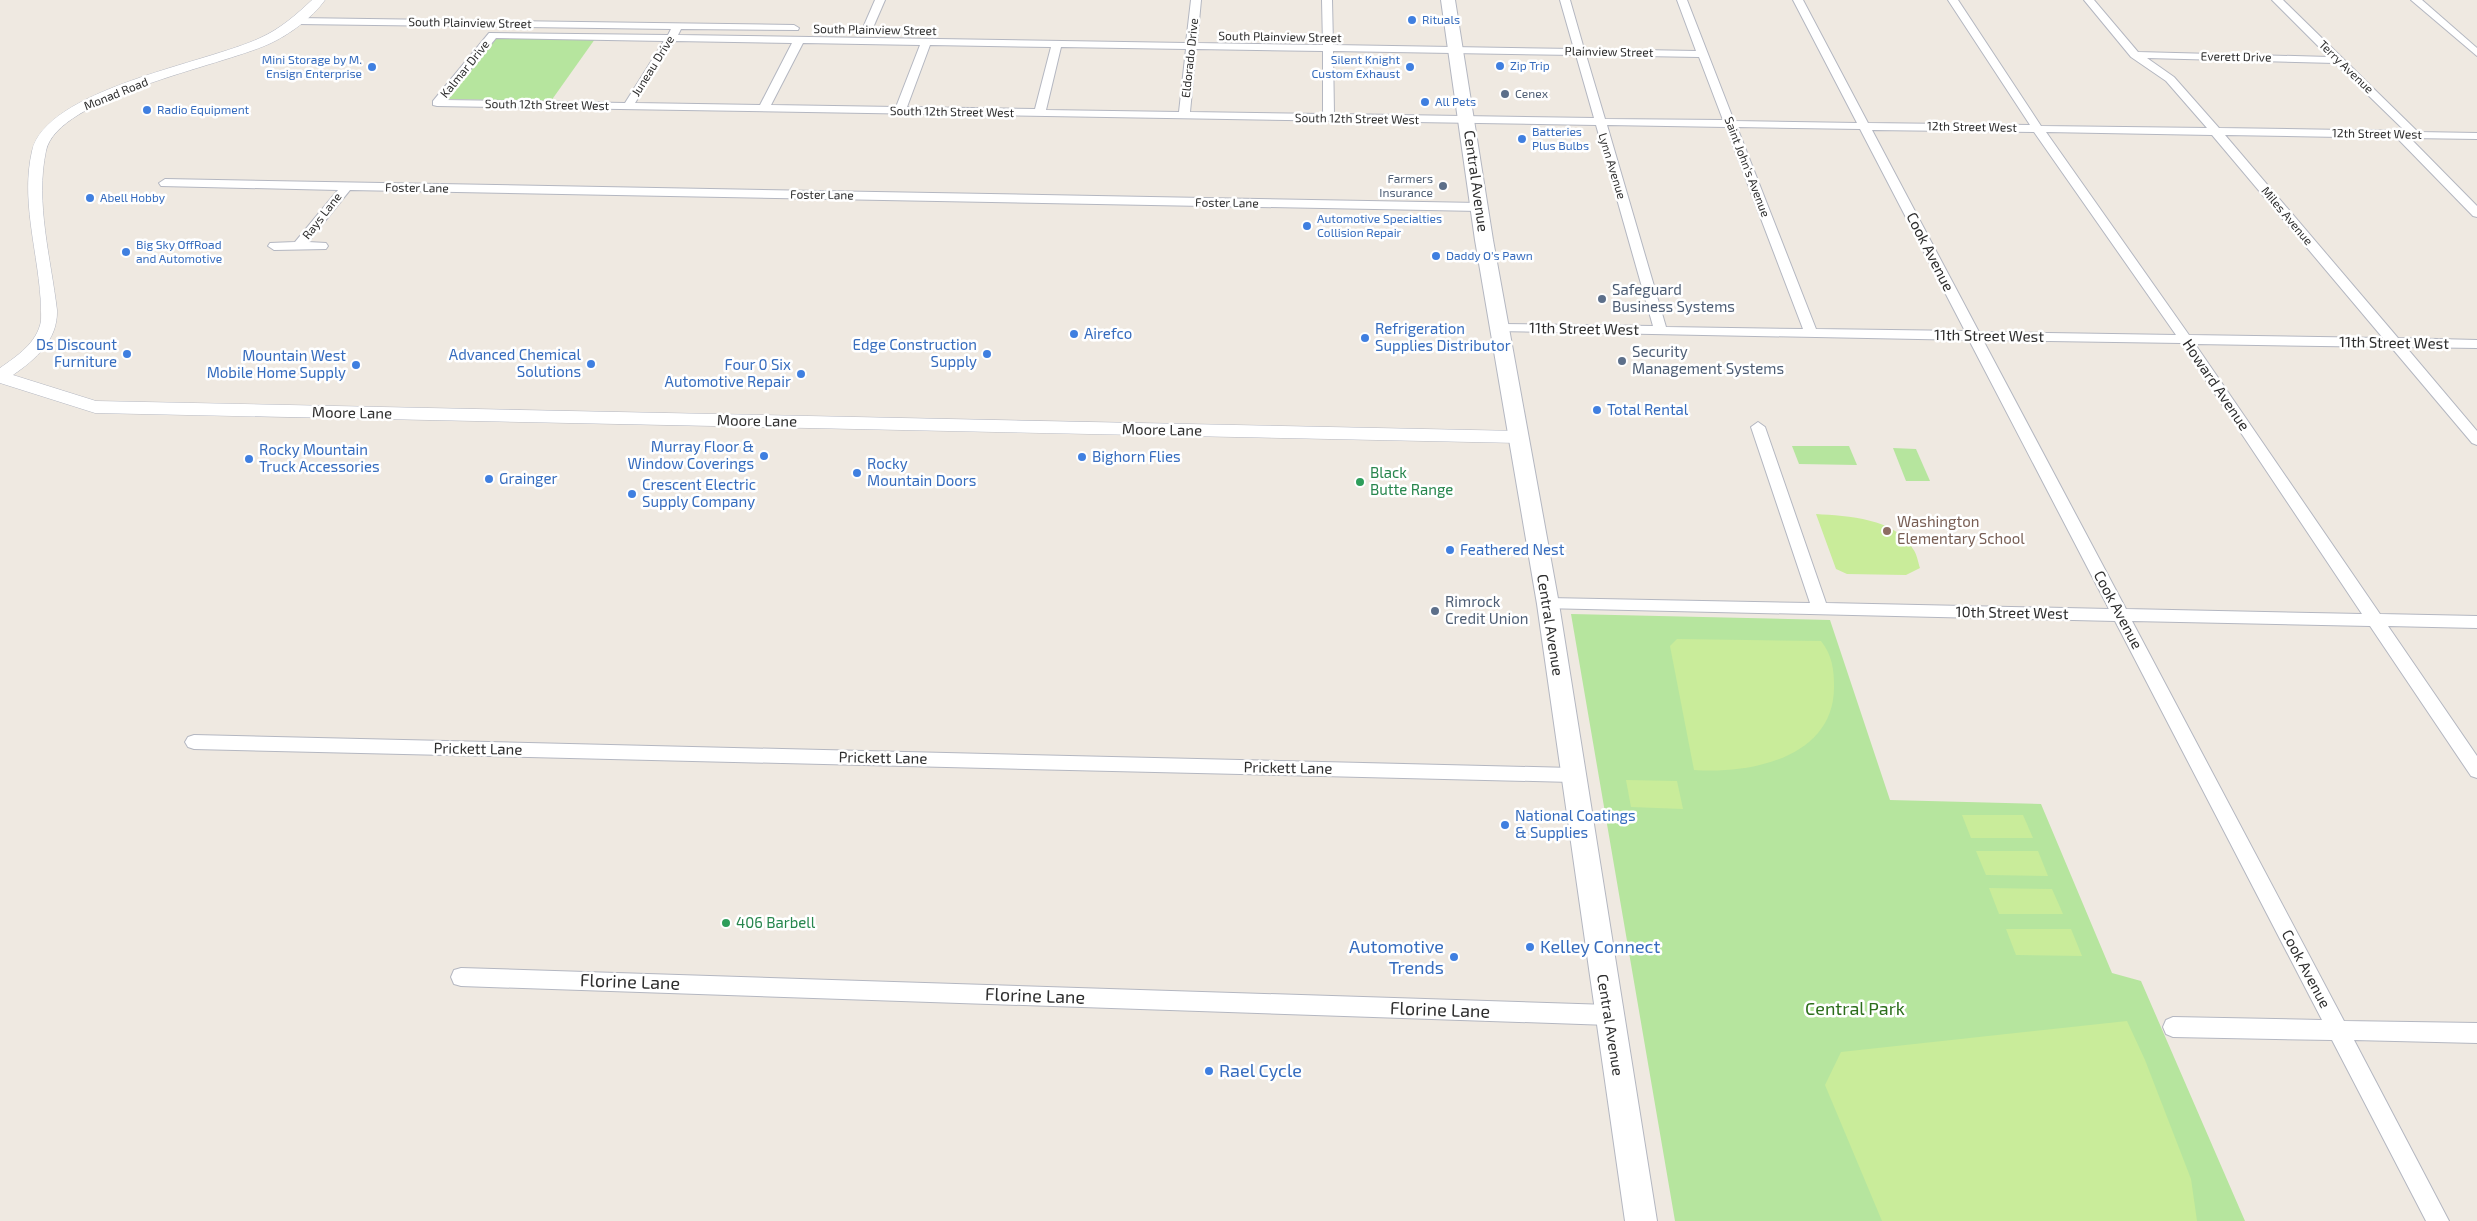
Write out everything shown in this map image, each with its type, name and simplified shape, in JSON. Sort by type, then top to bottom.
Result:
[{"type":"main road","name":"Central Avenue","points":[[1448,0],[1479,207],[1548,604],[1572,775],[1641,1221]]},
{"type":"street","name":"Monad Road","points":[[0,377],[32,350],[46,332],[49,316],[39,221],[36,165],[38,150],[45,136],[77,110],[104,97],[241,51],[265,41],[297,21],[319,0]]},
{"type":"street","points":[[867,30],[880,0]]},
{"type":"street","name":"Eldorado Drive","points":[[1184,116],[1196,0]]},
{"type":"street","points":[[1327,0],[1329,119]]},
{"type":"street","name":"Lynn Avenue","points":[[1565,0],[1661,331]]},
{"type":"street","name":"Saint John's Avenue","points":[[1682,0],[1811,333]]},
{"type":"street","name":"Cook Avenue","points":[[1798,0],[2438,1221]]},
{"type":"street","name":"Howard Avenue","points":[[1953,0],[2038,128],[2186,340],[2477,771]]},
{"type":"street","name":"Miles Avenue","points":[[2089,0],[2135,55],[2170,79],[2216,131],[2477,440]]},
{"type":"street","name":"Terry Avenue","points":[[2278,0],[2415,134]]},
{"type":"street","points":[[2416,0],[2477,53]]},
{"type":"street","name":"South Plainview Street","points":[[297,21],[809,28]]},
{"type":"street","name":"Juneau Drive","points":[[628,106],[678,26]]},
{"type":"street","name":"South Plainview Street","points":[[970,31],[1192,41]]},
{"type":"street","name":"South Plainview Street","points":[[493,35],[1057,44],[1192,41],[1454,44]]},
{"type":"street","name":"Kalmar Drive","points":[[438,103],[493,35]]},
{"type":"street","points":[[764,108],[799,40]]},
{"type":"street","points":[[900,111],[926,42]]},
{"type":"street","points":[[1040,114],[1057,44]]},
{"type":"street","name":"Plainview Street","points":[[1454,44],[1579,52],[1702,54]]},
{"type":"street","name":"Everett Drive","points":[[2135,55],[2338,60]]},
{"type":"street","name":"South 12th Street West","points":[[438,103],[1467,121]]},
{"type":"street","name":"12th Street West","points":[[1467,121],[2477,136]]},
{"type":"street","points":[[2399,134],[2477,213]]},
{"type":"street","name":"Foster Lane","points":[[165,183],[1479,207]]},
{"type":"street","name":"Rays Lane","points":[[299,245],[346,187]]},
{"type":"street","name":"Rays Lane","points":[[274,246],[322,246]]},
{"type":"street","name":"11th Street West","points":[[1501,328],[2477,344]]},
{"type":"street","name":"Moore Lane","points":[[0,377],[25,382],[62,398],[95,407],[1519,437]]},
{"type":"street","points":[[1758,427],[1820,609]]},
{"type":"street","name":"10th Street West","points":[[1548,604],[2477,622]]},
{"type":"street","name":"Prickett Lane","points":[[194,742],[1572,775]]},
{"type":"street","name":"Florine Lane","points":[[461,977],[1609,1016]]},
{"type":"street","points":[[2173,1027],[2337,1028],[2477,1032]]},
{"type":"green space","points":[[494,37],[595,39],[551,101],[444,99]]},
{"type":"green space","points":[[1792,446],[1849,446],[1857,465],[1799,464]]},
{"type":"green space","points":[[1893,448],[1916,449],[1930,481],[1906,481]]},
{"type":"green space","points":[[1816,514],[1870,521],[1895,531],[1905,539],[1914,551],[1920,568],[1906,575],[1847,574],[1836,569]]},
{"type":"green space","name":"Central Park","points":[[1571,614],[1830,620],[1890,800],[2041,804],[2112,973],[2141,981],[2245,1221],[1675,1221]]},
{"type":"green space","points":[[1677,639],[1821,641],[1832,663],[1834,687],[1830,711],[1820,730],[1804,746],[1785,757],[1763,764],[1740,769],[1694,770],[1670,646]]},
{"type":"green space","points":[[1626,780],[1677,781],[1683,809],[1631,807]]},
{"type":"green space","points":[[1962,815],[2023,815],[2033,838],[1971,838]]},
{"type":"green space","points":[[1976,851],[2038,851],[2048,876],[1986,875]]},
{"type":"green space","points":[[1989,888],[2052,889],[2063,914],[1999,914]]},
{"type":"green space","points":[[2006,929],[2071,929],[2082,956],[2016,955]]},
{"type":"green space","points":[[2127,1021],[2145,1060],[2191,1179],[2197,1221],[1882,1221],[1825,1085],[1841,1052]]},
{"type":"place","name":"Rituals","points":[[1412,20]]},
{"type":"place","name":"Zip Trip","points":[[1500,66]]},
{"type":"place","name":"Mini Storage by M. Ensign Enterprise","points":[[372,67]]},
{"type":"place","name":"Silent Knight Custom Exhaust","points":[[1410,67]]},
{"type":"place","name":"Cenex","points":[[1505,94]]},
{"type":"place","name":"All Pets","points":[[1425,102]]},
{"type":"place","name":"Radio Equipment","points":[[147,110]]},
{"type":"place","name":"Batteries Plus Bulbs","points":[[1522,139]]},
{"type":"place","name":"Farmers Insurance","points":[[1443,186]]},
{"type":"place","name":"Abell Hobby","points":[[90,198]]},
{"type":"place","name":"Automotive Specialties Collision Repair","points":[[1307,226]]},
{"type":"place","name":"Big Sky OffRoad and Automotive","points":[[126,252]]},
{"type":"place","name":"Daddy O's Pawn","points":[[1436,256]]},
{"type":"place","name":"Safeguard Business Systems","points":[[1602,299]]},
{"type":"place","name":"Airefco","points":[[1074,334]]},
{"type":"place","name":"Refrigeration Supplies Distributor","points":[[1365,338]]},
{"type":"place","name":"Ds Discount Furniture","points":[[127,354]]},
{"type":"place","name":"Edge Construction Supply","points":[[987,354]]},
{"type":"place","name":"Security Management Systems","points":[[1622,361]]},
{"type":"place","name":"Advanced Chemical Solutions","points":[[591,364]]},
{"type":"place","name":"Mountain West Mobile Home Supply","points":[[356,365]]},
{"type":"place","name":"Four 0 Six Automotive Repair","points":[[801,374]]},
{"type":"place","name":"Total Rental","points":[[1597,410]]},
{"type":"place","name":"Murray Floor & Window Coverings","points":[[764,456]]},
{"type":"place","name":"Bighorn Flies","points":[[1082,457]]},
{"type":"place","name":"Rocky Mountain Truck Accessories","points":[[249,459]]},
{"type":"place","name":"Rocky Mountain Doors","points":[[857,473]]},
{"type":"place","name":"Grainger","points":[[489,479]]},
{"type":"place","name":"Black Butte Range","points":[[1360,482]]},
{"type":"place","name":"Crescent Electric Supply Company","points":[[632,494]]},
{"type":"place","name":"Washington Elementary School","points":[[1887,531]]},
{"type":"place","name":"Feathered Nest","points":[[1450,550]]},
{"type":"place","name":"Rimrock Credit Union","points":[[1435,611]]},
{"type":"place","name":"National Coatings & Supplies","points":[[1505,825]]},
{"type":"place","name":"406 Barbell","points":[[726,923]]},
{"type":"place","name":"Kelley Connect","points":[[1530,947]]},
{"type":"place","name":"Automotive Trends","points":[[1454,957]]},
{"type":"place","name":"Rael Cycle","points":[[1209,1071]]}]
